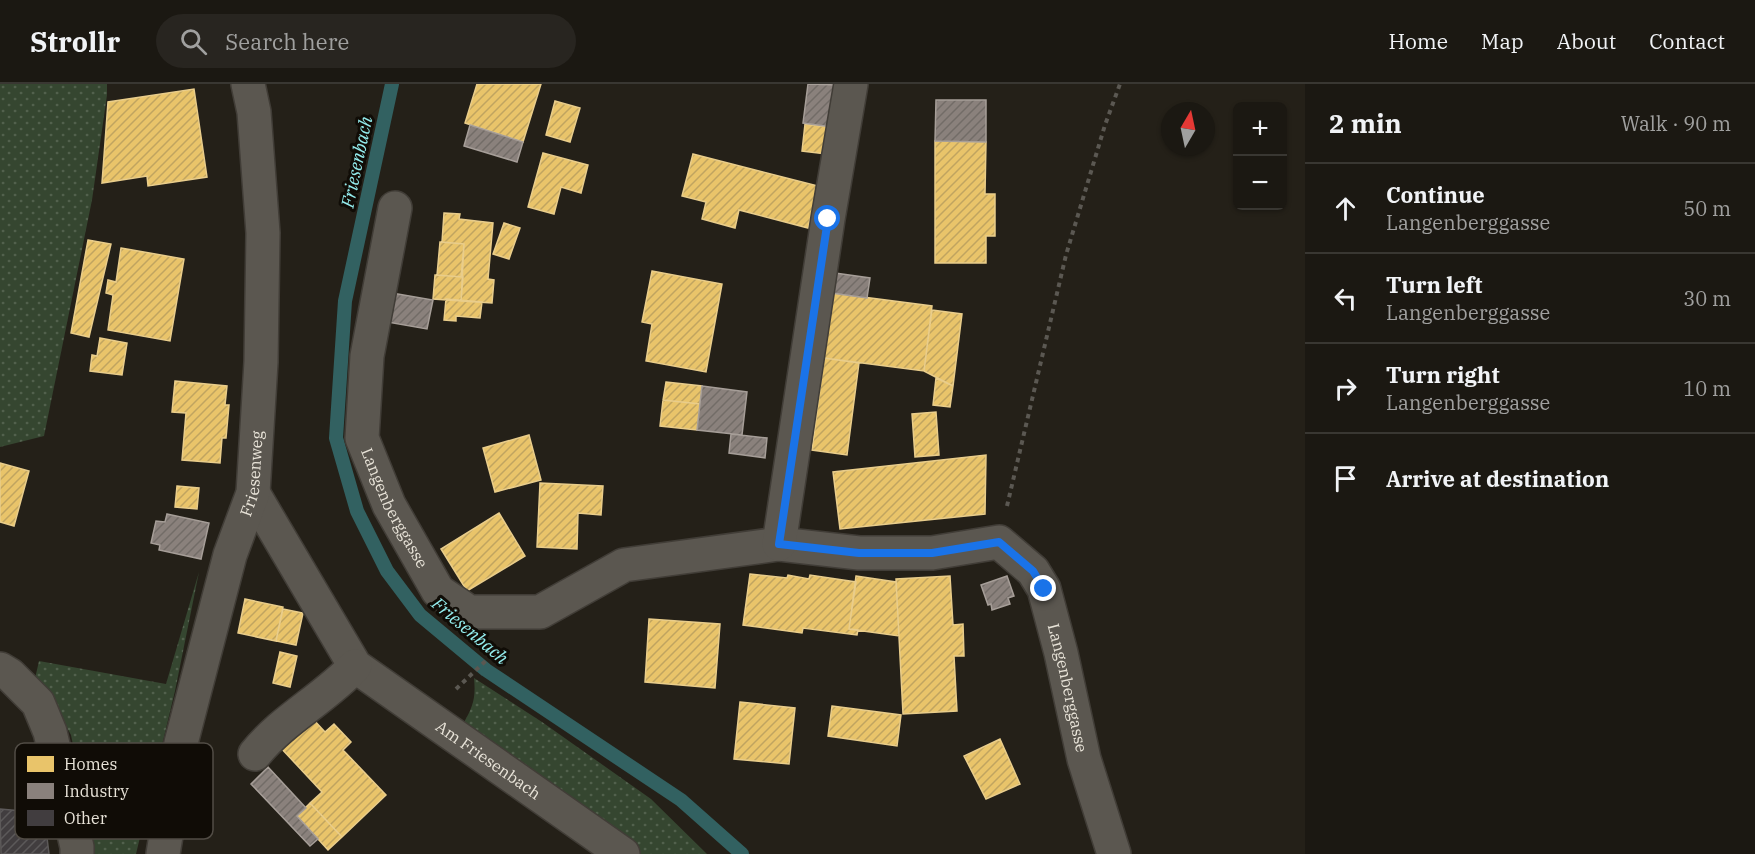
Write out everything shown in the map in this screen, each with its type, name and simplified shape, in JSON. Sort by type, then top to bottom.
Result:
[{"type":"street","name":"Friesenweg","points":[[181,743],[230,555],[253,493],[261,363],[263,233],[254,112],[248,84]]},
{"type":"street","points":[[779,544],[824,241],[851,84]]},
{"type":"street","name":"Langenberggasse","points":[[395,208],[367,356],[362,438],[390,506],[438,591],[469,612],[540,612],[624,565],[779,544],[859,553],[932,553],[999,542],[1033,571],[1044,589],[1061,653],[1084,759],[1114,854]]},
{"type":"street","name":"Am Friesenbach","points":[[253,493],[355,666],[623,854]]},
{"type":"street","points":[[255,754],[267,739],[342,680],[355,666]]},
{"type":"street","points":[[0,669],[10,675],[38,703],[53,743]]},
{"type":"street","points":[[75,839],[77,854]]},
{"type":"street","name":"Friesenweg","points":[[163,854],[165,839]]},
{"type":"path","points":[[999,542],[1066,255],[1105,125],[1120,84]]},
{"type":"path","points":[[455,690],[500,648]]},
{"type":"green space","points":[[0,84],[107,84],[107,95],[92,200],[44,436],[0,447]]},
{"type":"green space","points":[[199,572],[163,743],[73,743],[71,735],[54,704],[34,683],[39,661],[166,684]]},
{"type":"green space","points":[[474,678],[542,722],[651,799],[707,854],[641,854],[463,724],[473,702]]},
{"type":"green space","points":[[84,839],[140,839],[136,854],[84,854]]},
{"type":"building: Homes","points":[[477,84],[541,84],[523,142],[465,123]]},
{"type":"building: Homes","points":[[194,89],[207,177],[148,186],[147,176],[102,183],[108,102]]},
{"type":"building: Homes","points":[[555,101],[580,108],[570,142],[546,135]]},
{"type":"building: Homes","points":[[805,124],[829,127],[826,154],[802,151]]},
{"type":"building: Homes","points":[[935,141],[986,142],[985,194],[995,194],[995,236],[986,236],[986,263],[935,263]]},
{"type":"building: Homes","points":[[543,153],[588,165],[581,193],[561,187],[554,214],[528,207]]},
{"type":"building: Homes","points":[[693,154],[818,186],[808,228],[739,210],[735,228],[702,219],[706,202],[682,196]]},
{"type":"building: Homes","points":[[444,213],[460,214],[459,219],[493,223],[488,279],[494,280],[492,303],[461,301],[464,244],[442,242]]},
{"type":"building: Homes","points":[[504,223],[520,228],[509,259],[493,254]]},
{"type":"building: Homes","points":[[88,240],[111,244],[89,337],[71,333]]},
{"type":"building: Homes","points":[[440,242],[464,244],[461,277],[437,275]]},
{"type":"building: Homes","points":[[121,248],[184,259],[170,341],[108,330],[113,295],[106,293],[108,280],[116,282]]},
{"type":"building: Homes","points":[[652,271],[722,284],[706,372],[646,361],[652,324],[642,322]]},
{"type":"building: Homes","points":[[435,275],[463,277],[461,301],[433,299]]},
{"type":"building: Homes","points":[[832,293],[932,306],[924,371],[824,358]]},
{"type":"building: Homes","points":[[446,299],[482,302],[480,318],[456,316],[456,321],[444,320]]},
{"type":"building: Homes","points":[[932,310],[962,314],[953,386],[924,371]]},
{"type":"building: Homes","points":[[100,338],[127,343],[122,375],[90,371],[92,355],[97,356]]},
{"type":"building: Homes","points":[[824,358],[859,363],[847,455],[812,450]]},
{"type":"building: Homes","points":[[936,378],[953,386],[950,407],[933,405]]},
{"type":"building: Homes","points":[[175,381],[227,386],[225,405],[229,405],[226,438],[222,438],[220,463],[182,460],[186,413],[172,412]]},
{"type":"building: Homes","points":[[666,382],[702,386],[700,404],[663,400]]},
{"type":"building: Homes","points":[[663,400],[700,404],[697,430],[660,426]]},
{"type":"building: Homes","points":[[936,412],[939,455],[915,457],[912,414]]},
{"type":"building: Homes","points":[[529,435],[541,480],[495,492],[483,448]]},
{"type":"building: Homes","points":[[986,455],[985,514],[840,529],[833,472]]},
{"type":"building: Homes","points":[[0,463],[29,471],[14,526],[0,522]]},
{"type":"building: Homes","points":[[540,483],[603,486],[601,515],[578,513],[577,549],[537,547]]},
{"type":"building: Homes","points":[[177,486],[199,488],[197,509],[175,507]]},
{"type":"building: Homes","points":[[499,513],[525,556],[467,591],[441,549]]},
{"type":"building: Homes","points":[[750,574],[787,578],[788,575],[809,579],[810,575],[856,582],[849,629],[858,630],[857,635],[803,628],[802,633],[743,625]]},
{"type":"building: Homes","points":[[856,576],[896,582],[899,636],[849,629]]},
{"type":"building: Homes","points":[[950,576],[953,625],[963,624],[964,656],[954,656],[957,711],[903,714],[896,579]]},
{"type":"building: Homes","points":[[245,599],[283,607],[276,641],[238,633]]},
{"type":"building: Homes","points":[[283,609],[303,613],[296,645],[276,641]]},
{"type":"building: Homes","points":[[649,619],[720,624],[715,688],[645,682]]},
{"type":"building: Homes","points":[[280,652],[297,656],[290,687],[273,683]]},
{"type":"building: Homes","points":[[740,702],[795,708],[789,764],[734,759]]},
{"type":"building: Homes","points":[[832,706],[901,715],[897,746],[828,736]]},
{"type":"building: Homes","points":[[312,718],[325,732],[334,724],[351,742],[343,750],[386,795],[342,837],[310,803],[322,792],[280,747]]},
{"type":"building: Homes","points":[[1000,739],[1020,784],[986,799],[964,756]]},
{"type":"building: Homes","points":[[310,803],[342,837],[328,850],[297,816]]},
{"type":"building: Industry","points":[[808,84],[837,85],[832,127],[803,123]]},
{"type":"building: Industry","points":[[936,100],[986,100],[986,142],[935,141]]},
{"type":"building: Industry","points":[[470,125],[523,142],[517,162],[464,146]]},
{"type":"building: Industry","points":[[835,273],[870,278],[867,298],[832,293]]},
{"type":"building: Industry","points":[[392,293],[433,300],[427,329],[387,322]]},
{"type":"building: Industry","points":[[702,386],[747,392],[742,435],[697,430]]},
{"type":"building: Industry","points":[[731,434],[767,438],[765,458],[729,453]]},
{"type":"building: Industry","points":[[167,514],[209,523],[201,559],[159,550],[160,545],[151,543],[156,521],[165,522]]},
{"type":"building: Industry","points":[[1007,576],[1014,596],[1008,598],[1010,604],[992,610],[981,585]]},
{"type":"building: Industry","points":[[268,767],[306,808],[297,816],[318,839],[310,846],[251,784]]},
{"type":"building: Other","points":[[0,809],[15,810],[15,839],[47,839],[49,854],[1,854]]},
{"type":"waterway","name":"Friesenbach","points":[[392,84],[345,301],[336,438],[357,511],[387,571],[420,615],[486,670],[681,800],[742,854]]},
{"type":"route","points":[[828,219],[779,544],[859,553],[932,553],[999,542],[1033,571],[1044,589]]}]
